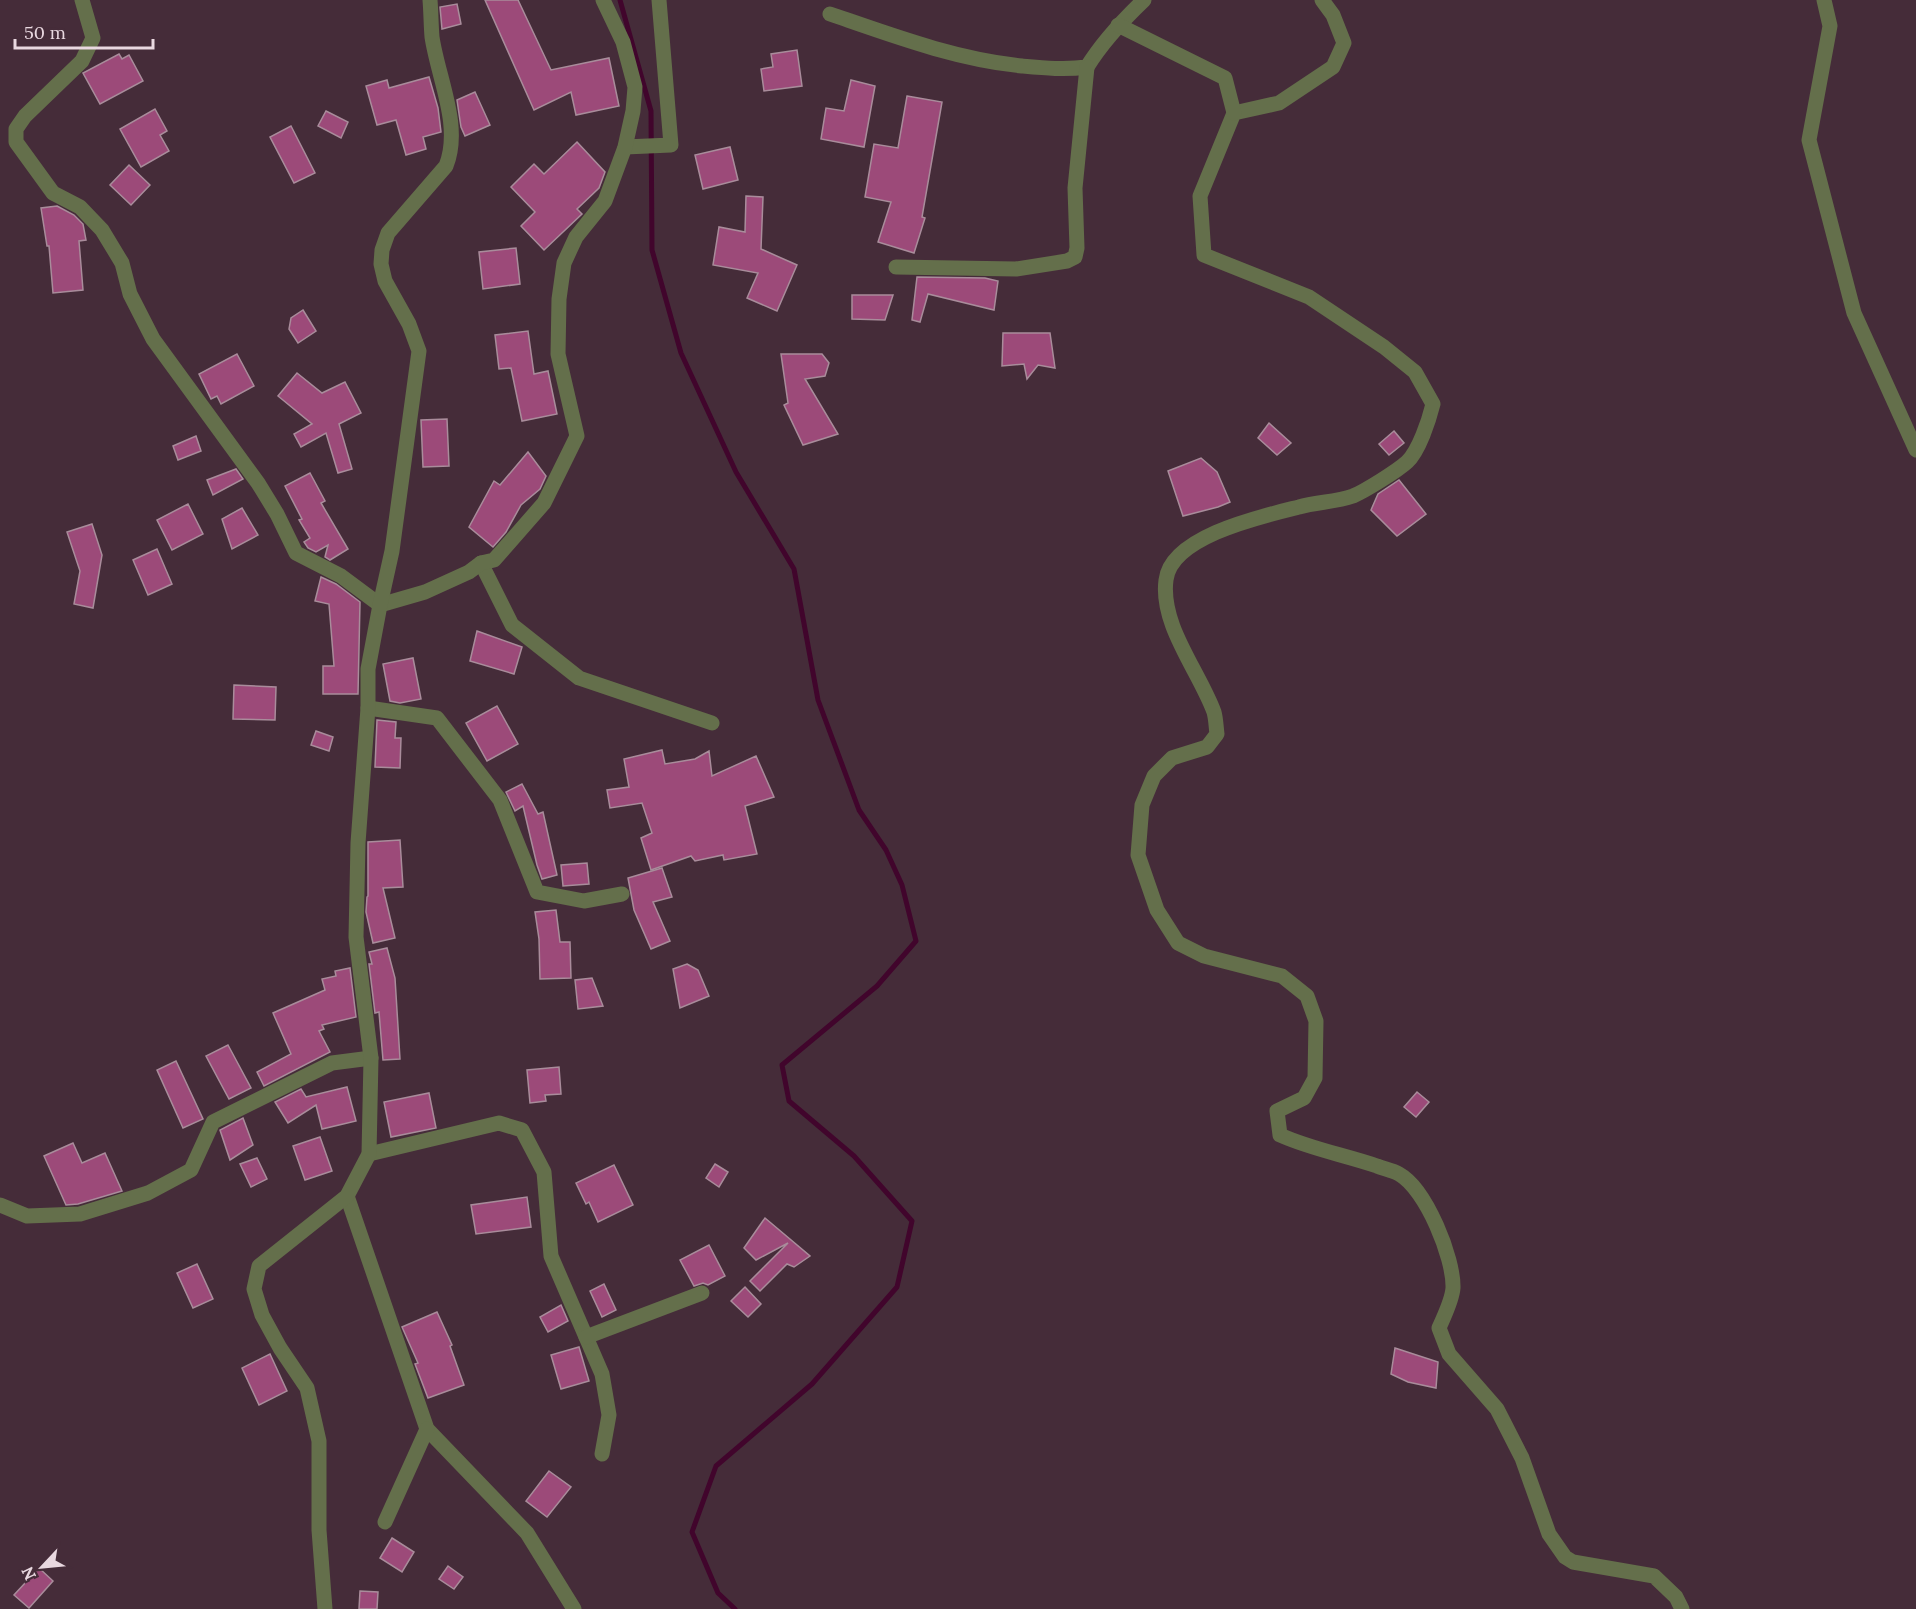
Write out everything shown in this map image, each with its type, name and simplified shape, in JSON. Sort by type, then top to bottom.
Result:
[{"type":"street","points":[[82,0],[93,39],[82,61],[25,116],[16,129],[16,142],[53,193],[80,207],[102,230],[122,263],[130,294],[153,339],[258,483],[278,514],[296,553],[341,576],[380,605]]},
{"type":"street","points":[[325,1609],[319,1530],[319,1441],[307,1388],[280,1348],[262,1315],[254,1289],[259,1266],[347,1196],[369,1154],[371,1058],[356,937],[358,843],[368,708],[368,669],[392,551],[419,351],[410,324],[385,281],[381,264],[382,250],[388,233],[446,166],[450,154],[452,138],[450,120],[432,38],[430,0]]},
{"type":"street","points":[[380,605],[425,592],[469,572],[481,563],[495,560],[543,503],[578,436],[558,354],[559,299],[564,263],[576,237],[605,201],[625,147],[633,111],[635,87],[623,42],[603,0]]},
{"type":"street","points":[[625,147],[672,145],[659,0]]},
{"type":"street","points":[[896,267],[1016,269],[1067,261],[1075,257],[1077,248],[1075,188],[1087,67],[1098,49],[1118,25],[1144,0]]},
{"type":"street","points":[[1234,113],[1279,103],[1333,68],[1344,43],[1333,15],[1322,0]]},
{"type":"street","points":[[1824,0],[1830,26],[1809,140],[1854,313],[1916,450]]},
{"type":"street","points":[[830,14],[917,45],[987,62],[1071,70],[1087,67]]},
{"type":"street","points":[[1118,25],[1225,78],[1234,113],[1200,196],[1204,255],[1309,297],[1384,347],[1415,372],[1433,404],[1428,426],[1408,461],[1377,482],[1353,496],[1299,507],[1212,533],[1183,550],[1172,565],[1166,579],[1167,613],[1215,714],[1218,734],[1207,747],[1172,758],[1154,776],[1142,805],[1138,855],[1157,910],[1178,943],[1204,956],[1282,976],[1307,996],[1316,1021],[1315,1078],[1304,1098],[1277,1111],[1280,1135],[1300,1144],[1400,1174],[1431,1213],[1448,1253],[1453,1289],[1439,1328],[1449,1354],[1497,1409],[1522,1458],[1549,1534],[1565,1557],[1573,1562],[1654,1576],[1676,1597],[1682,1609]]},
{"type":"street","points":[[481,563],[512,625],[579,678],[712,723]]},
{"type":"street","points":[[368,708],[437,718],[500,800],[537,892],[584,901],[622,894]]},
{"type":"street","points":[[0,1205],[27,1216],[80,1214],[148,1193],[191,1170],[213,1122],[332,1064],[371,1058]]},
{"type":"street","points":[[369,1154],[500,1123],[522,1130],[544,1172],[551,1256],[602,1374],[609,1415],[602,1454]]},
{"type":"street","points":[[347,1196],[426,1429],[527,1533],[574,1609]]},
{"type":"street","points":[[586,1337],[702,1293]]},
{"type":"street","points":[[385,1522],[426,1429]]},
{"type":"building","points":[[485,0],[518,0],[551,70],[609,58],[619,106],[576,115],[571,92],[534,110]]},
{"type":"building","points":[[457,4],[461,24],[442,29],[440,7]]},
{"type":"building","points":[[797,50],[802,86],[764,91],[761,69],[773,67],[771,54]]},
{"type":"building","points":[[119,54],[122,59],[129,55],[143,81],[100,104],[83,73]]},
{"type":"building","points":[[429,77],[438,108],[441,132],[423,137],[426,149],[406,155],[396,120],[377,125],[366,86],[387,80],[389,88]]},
{"type":"building","points":[[851,80],[875,86],[864,147],[821,139],[826,108],[844,111]]},
{"type":"building","points":[[475,92],[490,125],[465,136],[461,127],[457,100]]},
{"type":"building","points":[[907,96],[942,102],[922,217],[925,218],[914,253],[878,242],[891,202],[865,197],[874,144],[898,148]]},
{"type":"building","points":[[155,109],[167,131],[160,135],[169,151],[141,167],[120,129]]},
{"type":"building","points":[[326,111],[348,122],[341,138],[318,126]]},
{"type":"building","points":[[291,126],[315,173],[294,183],[270,137]]},
{"type":"building","points":[[577,142],[605,172],[599,188],[577,209],[582,214],[544,250],[521,226],[535,212],[511,187],[534,164],[544,174]]},
{"type":"building","points":[[730,147],[738,180],[703,189],[695,155]]},
{"type":"building","points":[[129,165],[150,185],[131,205],[110,185]]},
{"type":"building","points":[[746,196],[763,197],[761,249],[797,265],[777,311],[747,298],[758,273],[713,265],[719,227],[745,232]]},
{"type":"building","points":[[57,206],[74,215],[83,224],[86,240],[79,241],[83,290],[53,293],[49,246],[47,246],[41,208]]},
{"type":"building","points":[[516,248],[520,284],[483,289],[479,252]]},
{"type":"building","points":[[917,277],[985,278],[998,281],[994,310],[928,294],[920,322],[912,320]]},
{"type":"building","points":[[852,295],[893,295],[885,320],[852,319]]},
{"type":"building","points":[[303,310],[316,331],[298,343],[289,329],[291,318]]},
{"type":"building","points":[[528,331],[534,374],[548,371],[557,414],[522,421],[511,368],[499,369],[495,335]]},
{"type":"building","points":[[1003,333],[1050,333],[1055,368],[1038,365],[1027,379],[1024,364],[1002,366]]},
{"type":"building","points":[[237,354],[254,386],[221,404],[217,396],[211,399],[199,374]]},
{"type":"building","points":[[781,354],[822,354],[829,363],[825,376],[805,379],[838,434],[803,445],[784,405],[788,403]]},
{"type":"building","points":[[297,373],[322,393],[345,382],[361,413],[339,424],[352,469],[338,473],[326,433],[301,447],[294,434],[312,424],[278,396]]},
{"type":"building","points":[[447,419],[449,466],[423,467],[421,420]]},
{"type":"building","points":[[1269,423],[1291,443],[1277,455],[1258,438]]},
{"type":"building","points":[[1394,431],[1404,443],[1389,455],[1379,444]]},
{"type":"building","points":[[196,436],[201,451],[178,460],[173,446]]},
{"type":"building","points":[[528,452],[546,476],[540,489],[521,505],[506,532],[493,547],[469,527],[494,481],[500,485]]},
{"type":"building","points":[[1201,458],[1217,472],[1230,502],[1183,516],[1168,471]]},
{"type":"building","points":[[236,469],[243,479],[213,495],[207,480]]},
{"type":"building","points":[[310,473],[325,501],[321,503],[348,549],[330,560],[325,557],[328,545],[316,552],[308,548],[304,542],[310,538],[299,520],[302,519],[285,486]]},
{"type":"building","points":[[1399,480],[1426,514],[1397,536],[1371,510],[1378,494]]},
{"type":"building","points":[[188,504],[203,534],[172,550],[157,520]]},
{"type":"building","points":[[242,508],[258,535],[232,549],[222,519]]},
{"type":"building","points":[[92,524],[102,555],[93,608],[74,604],[80,571],[67,532]]},
{"type":"building","points":[[157,549],[172,584],[148,595],[133,560]]},
{"type":"building","points":[[321,577],[336,584],[360,602],[358,694],[323,694],[323,666],[334,666],[329,604],[315,601]]},
{"type":"building","points":[[477,631],[522,647],[514,674],[470,661]]},
{"type":"building","points":[[413,658],[421,699],[400,703],[390,701],[383,664]]},
{"type":"building","points":[[234,685],[276,687],[275,720],[233,719]]},
{"type":"building","points":[[497,706],[518,744],[487,761],[466,723]]},
{"type":"building","points":[[377,720],[396,722],[395,738],[401,738],[400,768],[375,767]]},
{"type":"building","points":[[316,731],[333,737],[329,751],[311,745]]},
{"type":"building","points":[[662,750],[665,764],[695,759],[709,751],[712,776],[756,756],[774,797],[745,806],[757,854],[724,860],[723,855],[695,861],[691,856],[651,870],[641,838],[652,833],[642,803],[610,808],[607,790],[629,787],[624,759]]},
{"type":"building","points":[[522,784],[538,814],[543,812],[557,875],[542,879],[523,806],[515,811],[506,792]]},
{"type":"building","points":[[400,840],[403,887],[383,888],[395,938],[373,943],[366,912],[368,842]]},
{"type":"building","points":[[587,863],[589,884],[563,886],[561,865]]},
{"type":"building","points":[[662,868],[672,897],[653,902],[670,941],[651,949],[634,910],[628,878]]},
{"type":"building","points":[[556,910],[560,942],[570,942],[571,978],[540,979],[539,939],[535,912]]},
{"type":"building","points":[[387,948],[395,978],[400,1059],[383,1060],[379,1012],[375,1013],[369,964],[372,964],[369,952]]},
{"type":"building","points":[[687,964],[698,970],[709,996],[680,1008],[673,969]]},
{"type":"building","points":[[350,968],[356,1017],[322,1025],[324,1029],[319,1031],[330,1052],[264,1086],[257,1072],[291,1054],[273,1013],[325,990],[322,979],[336,976],[335,971]]},
{"type":"building","points":[[592,978],[603,1006],[578,1009],[575,980]]},
{"type":"building","points":[[228,1045],[251,1088],[229,1099],[206,1056]]},
{"type":"building","points":[[176,1061],[203,1119],[183,1128],[157,1070]]},
{"type":"building","points":[[559,1067],[561,1094],[545,1095],[546,1101],[530,1103],[527,1070]]},
{"type":"building","points":[[347,1087],[356,1121],[322,1129],[316,1105],[288,1123],[275,1102],[301,1089],[306,1097]]},
{"type":"building","points":[[1417,1092],[1429,1102],[1416,1117],[1404,1107]]},
{"type":"building","points":[[429,1093],[436,1128],[391,1137],[384,1102]]},
{"type":"building","points":[[243,1118],[253,1145],[230,1160],[220,1130]]},
{"type":"building","points":[[320,1137],[332,1171],[305,1180],[293,1146]]},
{"type":"building","points":[[73,1143],[82,1163],[105,1153],[122,1191],[78,1204],[66,1205],[44,1156]]},
{"type":"building","points":[[257,1158],[267,1179],[251,1187],[240,1164]]},
{"type":"building","points":[[715,1164],[728,1172],[719,1187],[706,1178]]},
{"type":"building","points":[[614,1165],[633,1205],[598,1222],[589,1202],[586,1204],[576,1183]]},
{"type":"building","points":[[527,1197],[531,1227],[476,1234],[471,1205]]},
{"type":"building","points":[[765,1218],[810,1256],[794,1267],[787,1264],[760,1291],[750,1281],[788,1243],[756,1260],[744,1248]]},
{"type":"building","points":[[709,1245],[725,1276],[708,1285],[703,1283],[694,1286],[680,1260]]},
{"type":"building","points":[[197,1264],[213,1299],[193,1308],[177,1273]]},
{"type":"building","points":[[604,1284],[616,1310],[602,1317],[590,1291]]},
{"type":"building","points":[[745,1287],[761,1304],[748,1317],[731,1301]]},
{"type":"building","points":[[561,1305],[568,1321],[548,1332],[540,1317]]},
{"type":"building","points":[[437,1312],[452,1345],[450,1346],[464,1385],[428,1398],[415,1364],[418,1363],[402,1327]]},
{"type":"building","points":[[579,1347],[589,1381],[561,1389],[551,1355]]},
{"type":"building","points":[[1395,1348],[1438,1362],[1436,1388],[1408,1382],[1391,1374]]},
{"type":"building","points":[[270,1354],[287,1391],[259,1405],[242,1368]]},
{"type":"building","points":[[549,1471],[571,1487],[547,1517],[526,1501]]},
{"type":"building","points":[[392,1538],[414,1552],[402,1572],[380,1558]]},
{"type":"building","points":[[448,1566],[463,1577],[454,1589],[439,1579]]},
{"type":"building","points":[[39,1568],[53,1581],[29,1608],[14,1595]]},
{"type":"building","points":[[360,1591],[378,1592],[377,1609],[359,1609]]},
{"type":"waterway","points":[[620,0],[651,111],[652,250],[681,353],[736,472],[794,569],[818,700],[859,810],[886,850],[902,885],[916,941],[877,986],[782,1065],[789,1101],[854,1156],[912,1221],[897,1287],[812,1384],[716,1466],[692,1532],[718,1593],[735,1609]]}]
